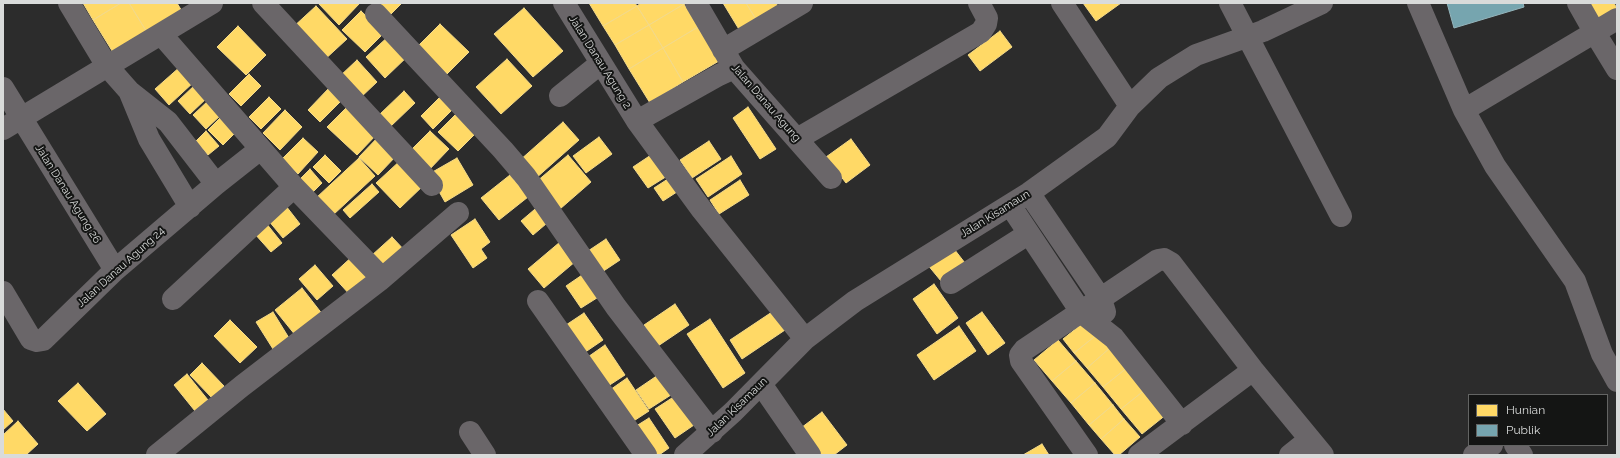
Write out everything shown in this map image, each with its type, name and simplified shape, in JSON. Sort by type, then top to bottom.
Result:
[{"type":"street","points":[[69,3],[107,66],[130,92],[168,122],[216,184]]},
{"type":"street","points":[[3,129],[161,34],[190,9],[212,3]]},
{"type":"street","points":[[263,3],[432,184]]},
{"type":"street","name":"Jalan Danau Agung 2","points":[[564,3],[636,121],[702,210],[805,339]]},
{"type":"street","name":"Jalan Danau Agung","points":[[696,3],[728,59],[831,178]]},
{"type":"street","points":[[636,121],[719,74],[728,59],[802,3]]},
{"type":"street","points":[[797,139],[981,32],[986,24],[987,18],[980,3]]},
{"type":"street","points":[[1062,3],[1130,106]]},
{"type":"street","points":[[1230,3],[1341,216]]},
{"type":"street","name":"Jalan Kisamaun","points":[[685,455],[712,432],[805,339],[855,301],[1029,193],[1107,137],[1130,106],[1159,78],[1196,55],[1263,31],[1322,3]]},
{"type":"street","points":[[1418,3],[1464,110],[1495,166],[1575,281],[1602,354],[1617,381]]},
{"type":"street","points":[[1578,3],[1617,69]]},
{"type":"street","points":[[376,14],[503,150],[526,178],[616,307],[712,432]]},
{"type":"street","points":[[1464,110],[1617,20]]},
{"type":"street","points":[[161,34],[294,187],[378,274],[379,281]]},
{"type":"street","points":[[560,96],[601,63]]},
{"type":"street","name":"Jalan Danau Agung 26","points":[[3,88],[115,270]]},
{"type":"street","points":[[130,92],[148,139],[190,207]]},
{"type":"street","name":"Jalan Danau Agung 24","points":[[3,292],[31,339],[37,341],[43,340],[115,270],[216,184],[254,154]]},
{"type":"street","points":[[173,299],[294,187]]},
{"type":"street","points":[[1029,193],[1101,299],[1114,338]]},
{"type":"street","points":[[1010,205],[1081,312],[1114,338],[1182,424]]},
{"type":"street","points":[[157,455],[242,386],[379,281],[458,213]]},
{"type":"street","points":[[951,283],[1028,234]]},
{"type":"street","points":[[1087,455],[1021,361],[1020,355],[1024,350],[1158,260],[1164,259],[1171,263],[1253,370],[1317,447],[1290,455]]},
{"type":"street","points":[[538,302],[646,455]]},
{"type":"street","points":[[1139,455],[1253,370]]},
{"type":"street","points":[[761,384],[810,455]]},
{"type":"street","points":[[470,432],[485,455]]},
{"type":"street","points":[[1474,455],[1490,446]]},
{"type":"street","points":[[1516,446],[1522,455]]},
{"type":"building: Hunian","points":[[83,3],[121,3],[93,20]]},
{"type":"building: Hunian","points":[[121,3],[129,3],[148,34],[114,54],[93,20]]},
{"type":"building: Hunian","points":[[129,3],[177,3],[183,13],[148,34]]},
{"type":"building: Hunian","points":[[318,3],[360,3],[339,25]]},
{"type":"building: Hunian","points":[[377,3],[402,3],[390,15]]},
{"type":"building: Hunian","points":[[589,3],[635,3],[637,6],[603,26]]},
{"type":"building: Hunian","points":[[641,3],[684,4],[649,25],[637,6]]},
{"type":"building: Hunian","points":[[723,3],[746,3],[757,21],[740,31]]},
{"type":"building: Hunian","points":[[746,3],[776,3],[779,8],[757,21]]},
{"type":"building: Hunian","points":[[1083,3],[1121,3],[1096,21]]},
{"type":"building: Hunian","points":[[1585,3],[1614,3],[1617,9],[1595,23]]},
{"type":"building: Hunian","points":[[684,4],[698,27],[663,48],[649,25]]},
{"type":"building: Hunian","points":[[316,6],[347,39],[322,62],[291,29]]},
{"type":"building: Hunian","points":[[637,6],[649,25],[615,45],[603,26]]},
{"type":"building: Hunian","points":[[524,8],[563,51],[533,77],[494,34]]},
{"type":"building: Hunian","points":[[361,11],[384,33],[365,52],[342,30]]},
{"type":"building: Hunian","points":[[440,24],[469,52],[447,74],[418,46]]},
{"type":"building: Hunian","points":[[649,25],[663,48],[629,69],[615,45]]},
{"type":"building: Hunian","points":[[238,26],[266,55],[246,75],[217,47]]},
{"type":"building: Hunian","points":[[698,27],[719,61],[683,82],[663,48]]},
{"type":"building: Hunian","points":[[1000,31],[1012,47],[980,71],[968,55]]},
{"type":"building: Hunian","points":[[391,34],[410,54],[385,78],[366,57]]},
{"type":"building: Hunian","points":[[663,48],[683,82],[650,103],[629,69]]},
{"type":"building: Hunian","points":[[507,59],[532,86],[501,114],[476,87]]},
{"type":"building: Hunian","points":[[357,60],[377,82],[359,99],[339,77]]},
{"type":"building: Hunian","points":[[181,66],[195,81],[169,105],[155,89]]},
{"type":"building: Hunian","points":[[249,74],[261,86],[241,106],[229,94]]},
{"type":"building: Hunian","points":[[196,84],[208,97],[190,114],[178,101]]},
{"type":"building: Hunian","points":[[330,87],[342,100],[320,122],[308,110]]},
{"type":"building: Hunian","points":[[404,91],[415,103],[390,127],[379,115]]},
{"type":"building: Hunian","points":[[444,93],[457,105],[433,129],[421,116]]},
{"type":"building: Hunian","points":[[269,97],[281,109],[261,129],[249,117]]},
{"type":"building: Hunian","points":[[209,100],[222,114],[206,129],[193,115]]},
{"type":"building: Hunian","points":[[349,105],[378,133],[357,155],[327,127]]},
{"type":"building: Hunian","points":[[748,107],[776,149],[760,159],[733,118]]},
{"type":"building: Hunian","points":[[461,109],[480,129],[458,151],[438,132]]},
{"type":"building: Hunian","points":[[285,110],[302,127],[280,150],[263,133]]},
{"type":"building: Hunian","points":[[222,116],[237,131],[223,145],[208,130]]},
{"type":"building: Hunian","points":[[563,122],[579,140],[535,179],[519,161]]},
{"type":"building: Hunian","points":[[206,131],[219,146],[208,155],[196,141]]},
{"type":"building: Hunian","points":[[430,131],[449,149],[427,172],[408,153]]},
{"type":"building: Hunian","points":[[380,135],[398,154],[378,175],[359,157]]},
{"type":"building: Hunian","points":[[599,137],[612,154],[586,173],[573,156]]},
{"type":"building: Hunian","points":[[303,138],[318,152],[298,174],[282,159]]},
{"type":"building: Hunian","points":[[851,139],[870,165],[846,183],[826,157]]},
{"type":"building: Hunian","points":[[709,141],[721,159],[692,178],[680,160]]},
{"type":"building: Hunian","points":[[657,151],[672,173],[648,188],[633,167]]},
{"type":"building: Hunian","points":[[325,155],[341,171],[329,183],[313,167]]},
{"type":"building: Hunian","points":[[568,155],[591,182],[560,209],[536,182]]},
{"type":"building: Hunian","points":[[731,156],[742,174],[708,197],[696,179]]},
{"type":"building: Hunian","points":[[359,158],[375,176],[333,215],[316,198]]},
{"type":"building: Hunian","points":[[457,158],[473,185],[445,202],[429,174]]},
{"type":"building: Hunian","points":[[402,159],[426,183],[400,208],[376,183]]},
{"type":"building: Hunian","points":[[310,169],[322,183],[312,193],[299,180]]},
{"type":"building: Hunian","points":[[510,175],[528,197],[499,220],[481,198]]},
{"type":"building: Hunian","points":[[674,175],[683,188],[663,201],[654,188]]},
{"type":"building: Hunian","points":[[740,180],[749,195],[719,214],[710,200]]},
{"type":"building: Hunian","points":[[372,184],[379,192],[350,218],[343,210]]},
{"type":"building: Hunian","points":[[541,204],[553,218],[533,235],[521,221]]},
{"type":"building: Hunian","points":[[286,206],[300,224],[283,238],[268,220]]},
{"type":"building: Hunian","points":[[475,219],[490,242],[481,249],[487,258],[473,268],[451,235]]},
{"type":"building: Hunian","points":[[266,223],[282,243],[271,252],[254,233]]},
{"type":"building: Hunian","points":[[392,237],[407,253],[386,272],[371,256]]},
{"type":"building: Hunian","points":[[606,239],[620,260],[602,272],[588,251]]},
{"type":"building: Hunian","points":[[560,242],[576,261],[544,288],[528,269]]},
{"type":"building: Hunian","points":[[951,245],[965,263],[941,281],[927,264]]},
{"type":"building: Hunian","points":[[355,254],[374,275],[351,296],[332,275]]},
{"type":"building: Hunian","points":[[315,265],[333,286],[317,300],[299,279]]},
{"type":"building: Hunian","points":[[585,273],[600,296],[581,308],[566,286]]},
{"type":"building: Hunian","points":[[934,284],[958,318],[937,334],[913,299]]},
{"type":"building: Hunian","points":[[302,288],[323,315],[296,336],[275,310]]},
{"type":"building: Hunian","points":[[675,304],[689,325],[658,346],[644,325]]},
{"type":"building: Hunian","points":[[273,312],[289,338],[273,349],[256,322]]},
{"type":"building: Hunian","points":[[772,312],[785,330],[742,359],[730,340]]},
{"type":"building: Hunian","points":[[982,312],[1005,343],[988,355],[966,323]]},
{"type":"building: Hunian","points":[[584,313],[603,340],[581,355],[563,327]]},
{"type":"building: Hunian","points":[[710,319],[745,373],[723,388],[687,334]]},
{"type":"building: Hunian","points":[[1088,319],[1099,333],[1074,353],[1063,339]]},
{"type":"building: Hunian","points":[[230,320],[257,347],[240,363],[214,336]]},
{"type":"building: Hunian","points":[[959,326],[976,351],[934,380],[917,355]]},
{"type":"building: Hunian","points":[[1099,333],[1111,347],[1087,368],[1074,353]]},
{"type":"building: Hunian","points":[[1058,340],[1076,361],[1052,381],[1034,360]]},
{"type":"building: Hunian","points":[[605,345],[625,375],[605,388],[585,359]]},
{"type":"building: Hunian","points":[[1111,347],[1128,367],[1103,387],[1087,368]]},
{"type":"building: Hunian","points":[[1076,361],[1095,383],[1071,403],[1052,381]]},
{"type":"building: Hunian","points":[[202,363],[224,386],[212,398],[190,375]]},
{"type":"building: Hunian","points":[[1128,367],[1146,389],[1121,409],[1103,387]]},
{"type":"building: Hunian","points":[[661,373],[674,393],[649,409],[636,390]]},
{"type":"building: Hunian","points":[[187,374],[208,400],[195,411],[174,385]]},
{"type":"building: Hunian","points":[[627,378],[649,411],[629,424],[607,392]]},
{"type":"building: Hunian","points":[[78,383],[106,414],[87,431],[58,401]]},
{"type":"building: Hunian","points":[[1095,383],[1113,405],[1089,425],[1071,403]]},
{"type":"building: Hunian","points":[[1146,389],[1167,414],[1142,434],[1121,409]]},
{"type":"building: Hunian","points":[[675,396],[694,425],[675,438],[655,409]]},
{"type":"building: Hunian","points":[[1113,405],[1124,419],[1101,439],[1089,425]]},
{"type":"building: Hunian","points":[[3,409],[13,421],[3,430]]},
{"type":"building: Hunian","points":[[822,412],[847,445],[834,455],[815,455],[797,431]]},
{"type":"building: Hunian","points":[[649,418],[669,448],[659,455],[651,455],[633,428]]},
{"type":"building: Hunian","points":[[1124,419],[1140,437],[1119,455],[1115,455],[1101,439]]},
{"type":"building: Hunian","points":[[18,421],[38,444],[26,455],[3,455],[3,435]]},
{"type":"building: Hunian","points":[[1042,444],[1049,455],[1023,455]]},
{"type":"building: Publik","points":[[1447,3],[1523,3],[1524,7],[1454,28]]}]
